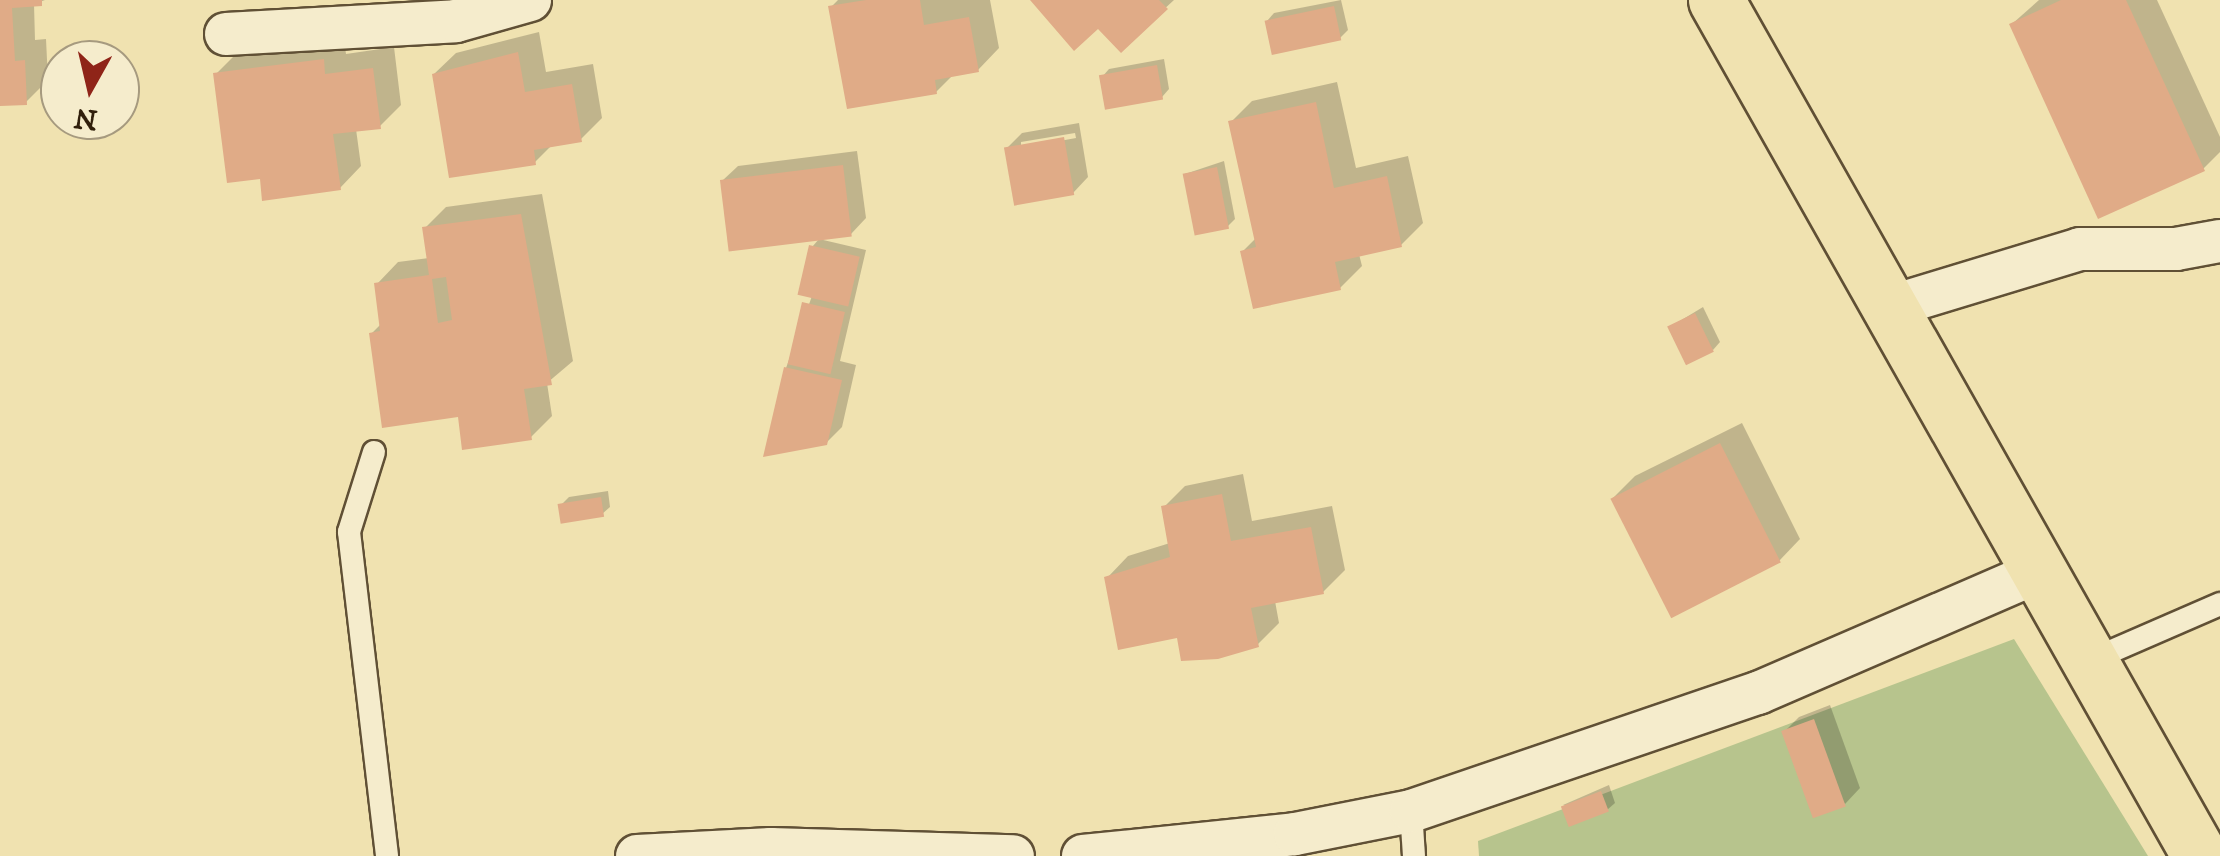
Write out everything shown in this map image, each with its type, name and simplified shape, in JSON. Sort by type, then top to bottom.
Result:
[{"type":"highway","points":[[1716,0],[1886,308],[2200,856]]},
{"type":"street","points":[[226,34],[456,21],[530,0]]},
{"type":"street","points":[[1886,308],[2080,249],[2176,249],[2220,241]]},
{"type":"street","points":[[1083,856],[1296,834],[1411,811],[1758,693],[2037,572]]},
{"type":"street","points":[[637,856],[771,849],[1013,856]]},
{"type":"lane","points":[[374,452],[349,532],[387,856]]},
{"type":"lane","points":[[2089,661],[2220,604]]},
{"type":"lane","points":[[1411,811],[1414,856]]},
{"type":"green space","points":[[2014,639],[2148,856],[1479,856],[1478,841]]},
{"type":"building","points":[[0,0],[42,0],[42,6],[12,8],[15,61],[25,60],[27,105],[0,106]]},
{"type":"building","points":[[866,0],[920,0],[924,25],[969,17],[979,72],[935,80],[937,94],[847,109],[828,6]]},
{"type":"building","points":[[1030,0],[1159,0],[1168,9],[1121,53],[1098,29],[1074,51]]},
{"type":"building","points":[[2061,0],[2126,0],[2205,171],[2098,219],[2009,24]]},
{"type":"building","points":[[1334,6],[1341,40],[1272,55],[1265,21]]},
{"type":"building","points":[[518,52],[525,92],[572,84],[582,142],[534,150],[536,165],[449,178],[432,74]]},
{"type":"building","points":[[324,59],[325,74],[373,68],[381,129],[333,134],[341,190],[262,201],[260,179],[227,183],[213,73]]},
{"type":"building","points":[[1157,65],[1163,99],[1105,110],[1099,75]]},
{"type":"building","points":[[1316,102],[1334,188],[1387,176],[1402,247],[1335,262],[1341,290],[1253,309],[1240,251],[1256,247],[1228,121]]},
{"type":"building","points":[[1064,137],[1074,195],[1014,206],[1004,148]]},
{"type":"building","points":[[843,165],[852,236],[729,252],[720,180]]},
{"type":"building","points":[[1217,167],[1229,229],[1195,236],[1183,174]]},
{"type":"building","points":[[521,214],[552,385],[524,389],[532,440],[462,450],[458,417],[382,428],[369,333],[380,331],[374,283],[429,275],[422,227]],"holes":[[[446,277],[452,320],[438,323],[432,279]]]},
{"type":"building","points":[[809,245],[860,257],[848,306],[798,295]]},
{"type":"building","points":[[802,302],[845,312],[830,374],[788,364]]},
{"type":"building","points":[[1695,313],[1714,352],[1686,365],[1667,327]]},
{"type":"building","points":[[784,367],[842,380],[827,445],[763,457]]},
{"type":"building","points":[[1720,443],[1781,562],[1671,618],[1610,499]]},
{"type":"building","points":[[1222,494],[1231,541],[1311,527],[1324,594],[1251,608],[1259,647],[1218,659],[1181,661],[1177,638],[1118,650],[1104,577],[1170,557],[1161,506]]},
{"type":"building","points":[[601,497],[604,517],[561,524],[558,504]]},
{"type":"building","points":[[1814,719],[1846,806],[1813,818],[1781,731]]},
{"type":"building","points":[[1601,791],[1609,812],[1569,827],[1561,806]]}]
